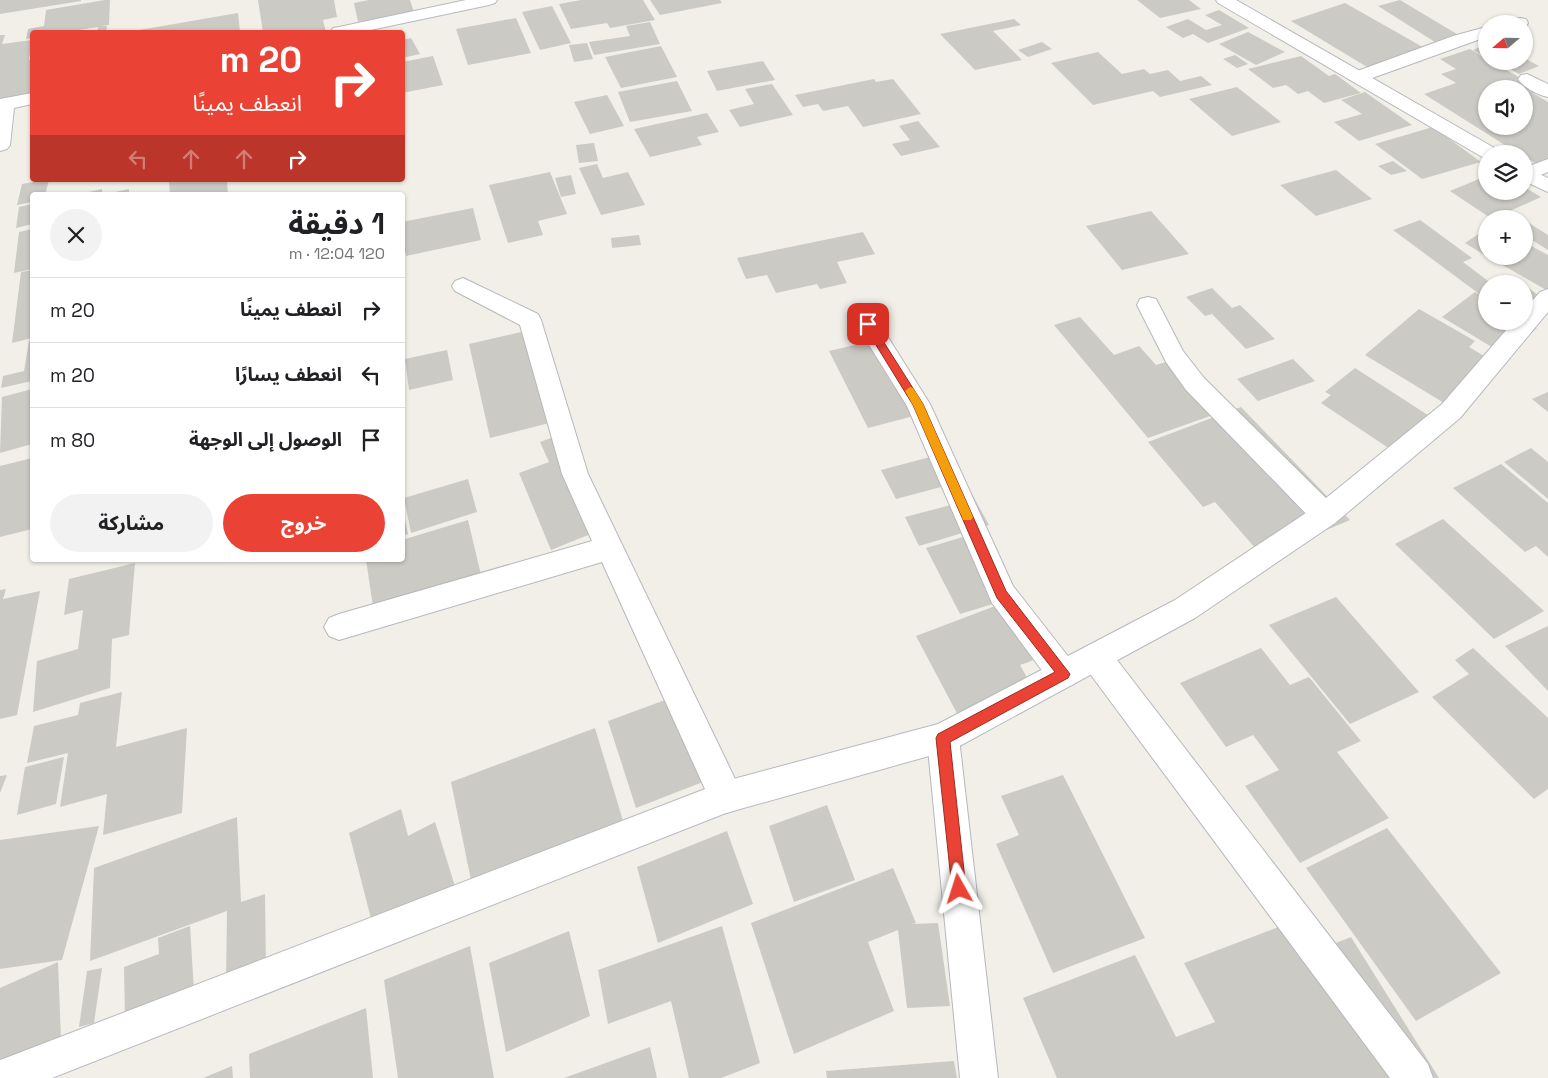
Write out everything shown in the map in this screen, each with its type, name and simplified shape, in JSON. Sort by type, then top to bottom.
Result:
[{"type":"street","points":[[348,30],[489,0]]},
{"type":"street","points":[[1224,0],[1478,146]]},
{"type":"street","points":[[1358,77],[1478,34]]},
{"type":"street","points":[[1527,79],[1548,92]]},
{"type":"street","points":[[0,145],[2,105],[30,99]]},
{"type":"street","points":[[1533,170],[1548,165]]},
{"type":"street","points":[[1533,178],[1548,186]]},
{"type":"street","points":[[463,286],[530,320],[575,474],[726,797]]},
{"type":"street","points":[[3,1078],[726,797],[943,738],[1185,609],[1325,514],[1451,411],[1548,296]]},
{"type":"street","points":[[1148,306],[1174,356],[1195,384],[1325,514]]},
{"type":"street","points":[[868,324],[918,404],[1002,594],[1064,674]]},
{"type":"street","points":[[339,627],[609,548]]},
{"type":"street","points":[[1096,657],[1414,1078]]},
{"type":"street","points":[[943,738],[979,1078]]},
{"type":"building","points":[[0,0],[81,0],[81,1],[0,14]]},
{"type":"building","points":[[110,0],[109,25],[101,26],[107,26],[106,30],[97,30],[98,27],[79,30],[30,30],[30,38],[26,39],[28,29],[44,26],[46,10]]},
{"type":"building","points":[[258,0],[334,0],[337,17],[323,20],[326,30],[263,30]]},
{"type":"building","points":[[369,0],[410,0],[414,12],[358,22],[354,3]]},
{"type":"building","points":[[581,0],[643,0],[655,20],[610,28],[607,23],[571,29],[559,4]]},
{"type":"building","points":[[650,0],[720,0],[722,3],[660,15]]},
{"type":"building","points":[[1137,0],[1189,0],[1201,9],[1160,18]]},
{"type":"building","points":[[1400,0],[1462,37],[1438,44],[1378,6]]},
{"type":"building","points":[[1345,3],[1428,50],[1372,70],[1291,21]]},
{"type":"building","points":[[552,6],[571,43],[540,50],[522,12]]},
{"type":"building","points":[[1219,10],[1249,28],[1208,43],[1193,34],[1183,38],[1166,27],[1188,19],[1206,30],[1222,25],[1205,15]]},
{"type":"building","points":[[238,13],[240,30],[139,30]]},
{"type":"building","points":[[516,18],[531,53],[468,65],[456,29]]},
{"type":"building","points":[[1014,19],[1021,25],[993,31],[1022,60],[975,70],[940,34]]},
{"type":"building","points":[[650,22],[660,44],[594,55],[589,42],[630,36],[626,26]]},
{"type":"building","points":[[1248,32],[1285,52],[1256,65],[1219,44]]},
{"type":"building","points":[[0,35],[5,35],[2,44],[30,40],[30,93],[0,99]]},
{"type":"building","points":[[411,38],[420,54],[405,57],[405,39]]},
{"type":"building","points":[[1042,42],[1052,49],[1028,57],[1018,50]]},
{"type":"building","points":[[587,43],[593,59],[574,62],[569,45]]},
{"type":"building","points":[[661,46],[677,77],[621,88],[605,57]]},
{"type":"building","points":[[1470,49],[1478,54],[1478,70],[1507,70],[1524,80],[1478,80],[1478,128],[1424,94],[1456,83],[1441,74],[1456,69],[1440,59]]},
{"type":"building","points":[[1098,52],[1122,74],[1144,69],[1150,74],[1168,70],[1180,81],[1201,76],[1212,85],[1160,97],[1153,91],[1093,105],[1051,63]]},
{"type":"building","points":[[1235,55],[1248,64],[1237,68],[1223,59]]},
{"type":"building","points":[[433,56],[443,85],[405,92],[405,61]]},
{"type":"building","points":[[1301,56],[1329,76],[1335,74],[1361,93],[1324,103],[1308,91],[1298,94],[1286,85],[1273,88],[1248,69]]},
{"type":"building","points":[[763,61],[775,80],[717,91],[707,71]]},
{"type":"building","points":[[1533,63],[1539,66],[1533,68]]},
{"type":"building","points":[[1512,70],[1529,70],[1519,74]]},
{"type":"building","points":[[874,79],[876,82],[893,79],[921,114],[863,127],[848,106],[823,111],[818,104],[803,107],[795,95]]},
{"type":"building","points":[[677,81],[692,111],[630,122],[618,92]]},
{"type":"building","points":[[772,84],[793,115],[740,127],[729,110],[754,104],[745,89]]},
{"type":"building","points":[[1533,85],[1541,90],[1533,93]]},
{"type":"building","points":[[1237,87],[1281,122],[1232,136],[1189,99]]},
{"type":"building","points":[[1365,92],[1412,125],[1359,141],[1334,122],[1362,114],[1341,100]]},
{"type":"building","points":[[1533,93],[1548,102],[1548,167],[1544,169],[1533,162],[1533,145],[1505,145],[1489,135],[1533,135]]},
{"type":"building","points":[[607,95],[624,126],[590,134],[574,102]]},
{"type":"building","points":[[707,113],[719,132],[697,137],[702,145],[650,157],[634,129]]},
{"type":"building","points":[[918,121],[940,147],[901,156],[892,144],[910,140],[899,126]]},
{"type":"building","points":[[1433,127],[1478,160],[1478,163],[1422,179],[1375,144]]},
{"type":"building","points":[[594,143],[598,161],[579,163],[576,145]]},
{"type":"building","points":[[1393,161],[1407,171],[1391,175],[1378,166]]},
{"type":"building","points":[[597,164],[603,178],[628,172],[645,205],[601,215],[579,168]]},
{"type":"building","points":[[1336,170],[1372,199],[1316,216],[1280,185]]},
{"type":"building","points":[[550,172],[567,214],[538,221],[543,235],[508,243],[489,185]]},
{"type":"building","points":[[571,175],[576,194],[561,197],[555,178]]},
{"type":"building","points":[[1478,179],[1478,200],[1533,200],[1533,192],[1541,197],[1512,210],[1478,210],[1450,191]]},
{"type":"building","points":[[48,182],[46,192],[30,192],[30,202],[17,205],[22,184]]},
{"type":"building","points":[[169,182],[227,182],[228,192],[170,192]]},
{"type":"building","points":[[102,189],[102,192],[89,192]]},
{"type":"building","points":[[129,189],[129,192],[116,192]]},
{"type":"building","points":[[30,204],[30,224],[16,228],[19,207]]},
{"type":"building","points":[[473,208],[481,240],[406,256],[405,221]]},
{"type":"building","points":[[1151,211],[1189,254],[1122,270],[1086,226]]},
{"type":"building","points":[[1420,220],[1472,258],[1463,262],[1480,275],[1478,275],[1478,293],[1393,230]]},
{"type":"building","points":[[1533,226],[1548,235],[1548,250],[1533,241]]},
{"type":"building","points":[[30,229],[30,269],[14,273],[19,232]]},
{"type":"building","points":[[863,232],[875,254],[837,262],[847,283],[820,289],[817,284],[776,293],[767,275],[746,279],[737,258]]},
{"type":"building","points":[[1478,234],[1478,251],[1465,243]]},
{"type":"building","points":[[639,235],[641,245],[612,248],[611,238]]},
{"type":"building","points":[[1533,247],[1548,255],[1548,291],[1533,282],[1533,275],[1520,275],[1503,265],[1533,265]]},
{"type":"building","points":[[30,270],[30,338],[12,343],[21,272]]},
{"type":"building","points":[[1212,288],[1232,308],[1240,305],[1275,339],[1246,349],[1212,314],[1205,316],[1186,297]]},
{"type":"building","points":[[1533,291],[1548,302],[1548,309],[1533,315]]},
{"type":"building","points":[[1475,292],[1478,294],[1478,330],[1533,330],[1533,326],[1537,328],[1505,355],[1442,317]]},
{"type":"building","points":[[1419,309],[1475,341],[1469,347],[1499,365],[1454,409],[1365,355]]},
{"type":"building","points":[[1080,317],[1114,355],[1139,346],[1156,365],[1182,357],[1230,409],[1148,438],[1054,325]]},
{"type":"building","points":[[543,327],[569,418],[490,438],[469,344]]},
{"type":"building","points":[[889,337],[915,384],[914,416],[868,428],[829,351]]},
{"type":"building","points":[[30,341],[30,381],[1,388],[3,376],[24,371]]},
{"type":"building","points":[[447,350],[453,380],[409,390],[405,359]]},
{"type":"building","points":[[1293,359],[1315,381],[1258,401],[1237,379]]},
{"type":"building","points":[[1355,368],[1434,419],[1396,453],[1321,403],[1331,395],[1325,392]]},
{"type":"building","points":[[30,390],[30,445],[0,453],[2,397]]},
{"type":"building","points":[[1548,392],[1548,412],[1532,399]]},
{"type":"building","points":[[1241,407],[1350,520],[1263,557],[1215,502],[1203,507],[1148,442]]},
{"type":"building","points":[[567,432],[613,525],[551,550],[519,473],[549,462],[540,442]]},
{"type":"building","points":[[1531,448],[1548,462],[1548,499],[1504,462]]},
{"type":"building","points":[[949,452],[989,525],[919,546],[905,517],[951,505],[941,487],[896,499],[881,470]]},
{"type":"building","points":[[30,458],[30,530],[0,537],[0,466]]},
{"type":"building","points":[[1501,464],[1548,503],[1548,557],[1536,546],[1525,552],[1453,488]]},
{"type":"building","points":[[468,479],[477,512],[411,533],[405,498]]},
{"type":"building","points":[[405,519],[408,534],[405,535]]},
{"type":"building","points":[[1443,519],[1544,611],[1494,639],[1395,544]]},
{"type":"building","points":[[468,520],[482,579],[374,613],[366,562],[405,562],[405,539]]},
{"type":"building","points":[[980,532],[1016,597],[960,614],[926,548]]},
{"type":"building","points":[[135,563],[129,635],[112,639],[110,688],[33,712],[37,661],[78,649],[83,610],[64,615],[69,579]]},
{"type":"building","points":[[6,589],[3,599],[40,591],[17,715],[0,719],[0,590]]},
{"type":"building","points":[[1336,597],[1419,692],[1350,724],[1269,625]]},
{"type":"building","points":[[1003,603],[1037,659],[1020,665],[1034,690],[960,719],[916,636]]},
{"type":"building","points":[[1548,626],[1548,691],[1505,646]]},
{"type":"building","points":[[1261,648],[1290,685],[1309,677],[1361,741],[1337,752],[1389,818],[1300,863],[1245,786],[1279,770],[1253,735],[1226,747],[1180,683]]},
{"type":"building","points":[[1473,648],[1548,718],[1548,789],[1534,799],[1432,697],[1469,674],[1455,660]]},
{"type":"building","points":[[122,692],[116,747],[187,728],[182,813],[103,835],[107,794],[60,807],[68,753],[27,763],[34,726],[78,715],[80,703]]},
{"type":"building","points":[[676,696],[708,780],[636,808],[608,721]]},
{"type":"building","points":[[595,728],[624,824],[472,885],[451,782]]},
{"type":"building","points":[[64,757],[56,804],[17,815],[25,767]]},
{"type":"building","points":[[7,775],[0,793],[0,776]]},
{"type":"building","points":[[1063,775],[1145,938],[1053,973],[996,844],[1019,835],[1001,796]]},
{"type":"building","points":[[827,805],[855,880],[794,902],[769,826]]},
{"type":"building","points":[[401,809],[408,836],[435,822],[458,896],[376,938],[349,833]]},
{"type":"building","points":[[237,817],[241,902],[265,894],[266,971],[226,983],[227,911],[90,961],[94,868]]},
{"type":"building","points":[[99,826],[62,960],[0,969],[0,840]]},
{"type":"building","points":[[1387,828],[1501,973],[1416,1021],[1306,868]]},
{"type":"building","points":[[727,831],[753,904],[658,943],[637,867]]},
{"type":"building","points":[[893,868],[916,923],[912,924],[938,923],[950,1006],[907,1008],[898,930],[868,942],[894,1011],[794,1054],[751,923]]},
{"type":"building","points":[[1294,921],[1313,952],[1351,937],[1439,1078],[1057,1078],[1023,998],[1135,955],[1176,1037],[1215,1022],[1184,963]]},
{"type":"building","points":[[190,926],[194,991],[125,1019],[124,967],[159,954],[158,938]]},
{"type":"building","points":[[722,926],[760,1063],[721,1078],[689,1078],[671,1001],[608,1024],[598,970]]},
{"type":"building","points":[[569,931],[590,1016],[506,1052],[489,963]]},
{"type":"building","points":[[470,946],[494,1078],[398,1078],[384,980]]},
{"type":"building","points":[[58,962],[61,1039],[0,1068],[0,988]]},
{"type":"building","points":[[102,968],[94,1023],[79,1027],[87,971]]},
{"type":"building","points":[[366,1008],[373,1078],[250,1078],[249,1054]]},
{"type":"building","points":[[650,1047],[657,1078],[564,1078]]},
{"type":"building","points":[[954,1061],[957,1078],[827,1078],[826,1071]]},
{"type":"building","points":[[232,1066],[233,1078],[203,1078]]},
{"type":"slow traffic","points":[[910,391],[918,404],[967,517]]},
{"type":"route","points":[[868,324],[918,404],[1002,594],[1064,674],[943,738],[959,889]]}]
